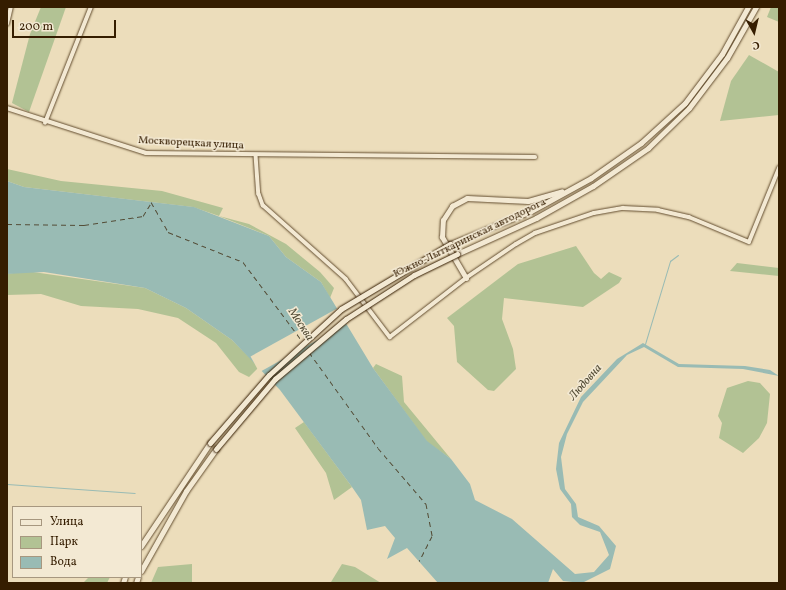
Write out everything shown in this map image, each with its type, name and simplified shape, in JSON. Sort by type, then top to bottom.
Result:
[{"type":"main road","name":"Южно-Лыткаринская автодорога","points":[[142,545],[210,443],[269,375],[341,310],[450,244],[531,211],[576,186],[641,143],[685,103],[722,54],[748,7]]},
{"type":"main road","name":"Южно-Лыткаринская автодорога","points":[[142,569],[186,491],[216,449],[275,379],[346,319],[414,275],[536,218],[593,186],[648,148],[689,108],[727,58],[756,7]]},
{"type":"main road","points":[[466,278],[442,237],[445,216],[455,204],[467,198],[528,201],[576,186]]},
{"type":"street","points":[[7,24],[11,7]]},
{"type":"street","points":[[45,123],[91,7]]},
{"type":"street","name":"Москворецкая улица","points":[[7,108],[45,123],[146,153],[340,157],[535,157]]},
{"type":"street","points":[[256,155],[259,194],[263,205],[346,279],[390,338],[466,278],[535,233],[594,213],[623,208],[689,217],[749,242],[779,168]]},
{"type":"green space","points":[[41,7],[66,7],[29,112],[12,103],[30,34]]},
{"type":"green space","points":[[771,7],[779,7],[779,22],[767,17]]},
{"type":"green space","points":[[749,55],[779,72],[779,115],[720,121],[731,81]]},
{"type":"green space","points":[[7,169],[61,181],[162,191],[223,208],[219,216],[193,207],[24,187],[7,181]]},
{"type":"green space","points":[[219,216],[249,224],[286,244],[320,272],[334,288],[330,298],[321,282],[286,257],[269,236]]},
{"type":"green space","points":[[576,246],[594,273],[601,279],[609,272],[622,278],[619,283],[583,307],[504,298],[502,319],[513,349],[516,369],[494,391],[488,390],[457,362],[454,326],[447,318],[518,264]]},
{"type":"green space","points":[[737,263],[779,268],[779,276],[730,271]]},
{"type":"green space","points":[[26,271],[145,288],[186,308],[232,340],[259,367],[249,377],[239,372],[216,343],[178,318],[138,309],[81,306],[41,294],[7,295],[7,274]]},
{"type":"green space","points":[[376,364],[402,376],[404,402],[451,459],[427,442],[373,368]]},
{"type":"green space","points":[[748,381],[760,383],[770,394],[767,423],[759,438],[743,453],[719,438],[722,423],[718,416],[727,388]]},
{"type":"green space","points":[[304,422],[352,487],[334,500],[326,473],[295,428]]},
{"type":"green space","points":[[192,564],[192,583],[151,583],[158,567]]},
{"type":"green space","points":[[342,564],[355,567],[381,583],[331,582]]},
{"type":"green space","points":[[88,578],[110,578],[107,583],[83,583]]},
{"type":"water","name":"Москва","points":[[7,181],[24,187],[194,207],[269,236],[286,257],[321,282],[373,368],[427,441],[451,459],[470,484],[475,500],[512,519],[575,574],[594,572],[609,555],[600,532],[580,525],[572,517],[571,504],[560,489],[556,469],[559,443],[581,397],[617,359],[643,343],[679,364],[745,366],[770,370],[779,376],[743,369],[678,367],[644,347],[627,355],[583,402],[567,434],[561,457],[565,489],[576,504],[578,517],[599,526],[616,546],[610,569],[582,583],[563,581],[553,569],[548,583],[438,583],[407,548],[387,559],[395,538],[385,526],[367,530],[361,500],[352,487],[280,390],[232,340],[186,308],[145,288],[44,272],[7,274]]},
{"type":"pier","points":[[338,308],[347,324],[259,372],[251,356]]},
{"type":"waterway","points":[[645,344],[670,261],[678,255]]},
{"type":"waterway","points":[[7,484],[135,493]]},
{"type":"ferry route","points":[[151,202],[168,232],[243,262],[302,341]]},
{"type":"ferry route","points":[[7,224],[84,225],[143,216],[151,203]]},
{"type":"ferry route","points":[[309,352],[378,448],[426,504],[432,536],[419,561]]},
{"type":"water label","name":"Людовна","points":[[586,383]]}]
